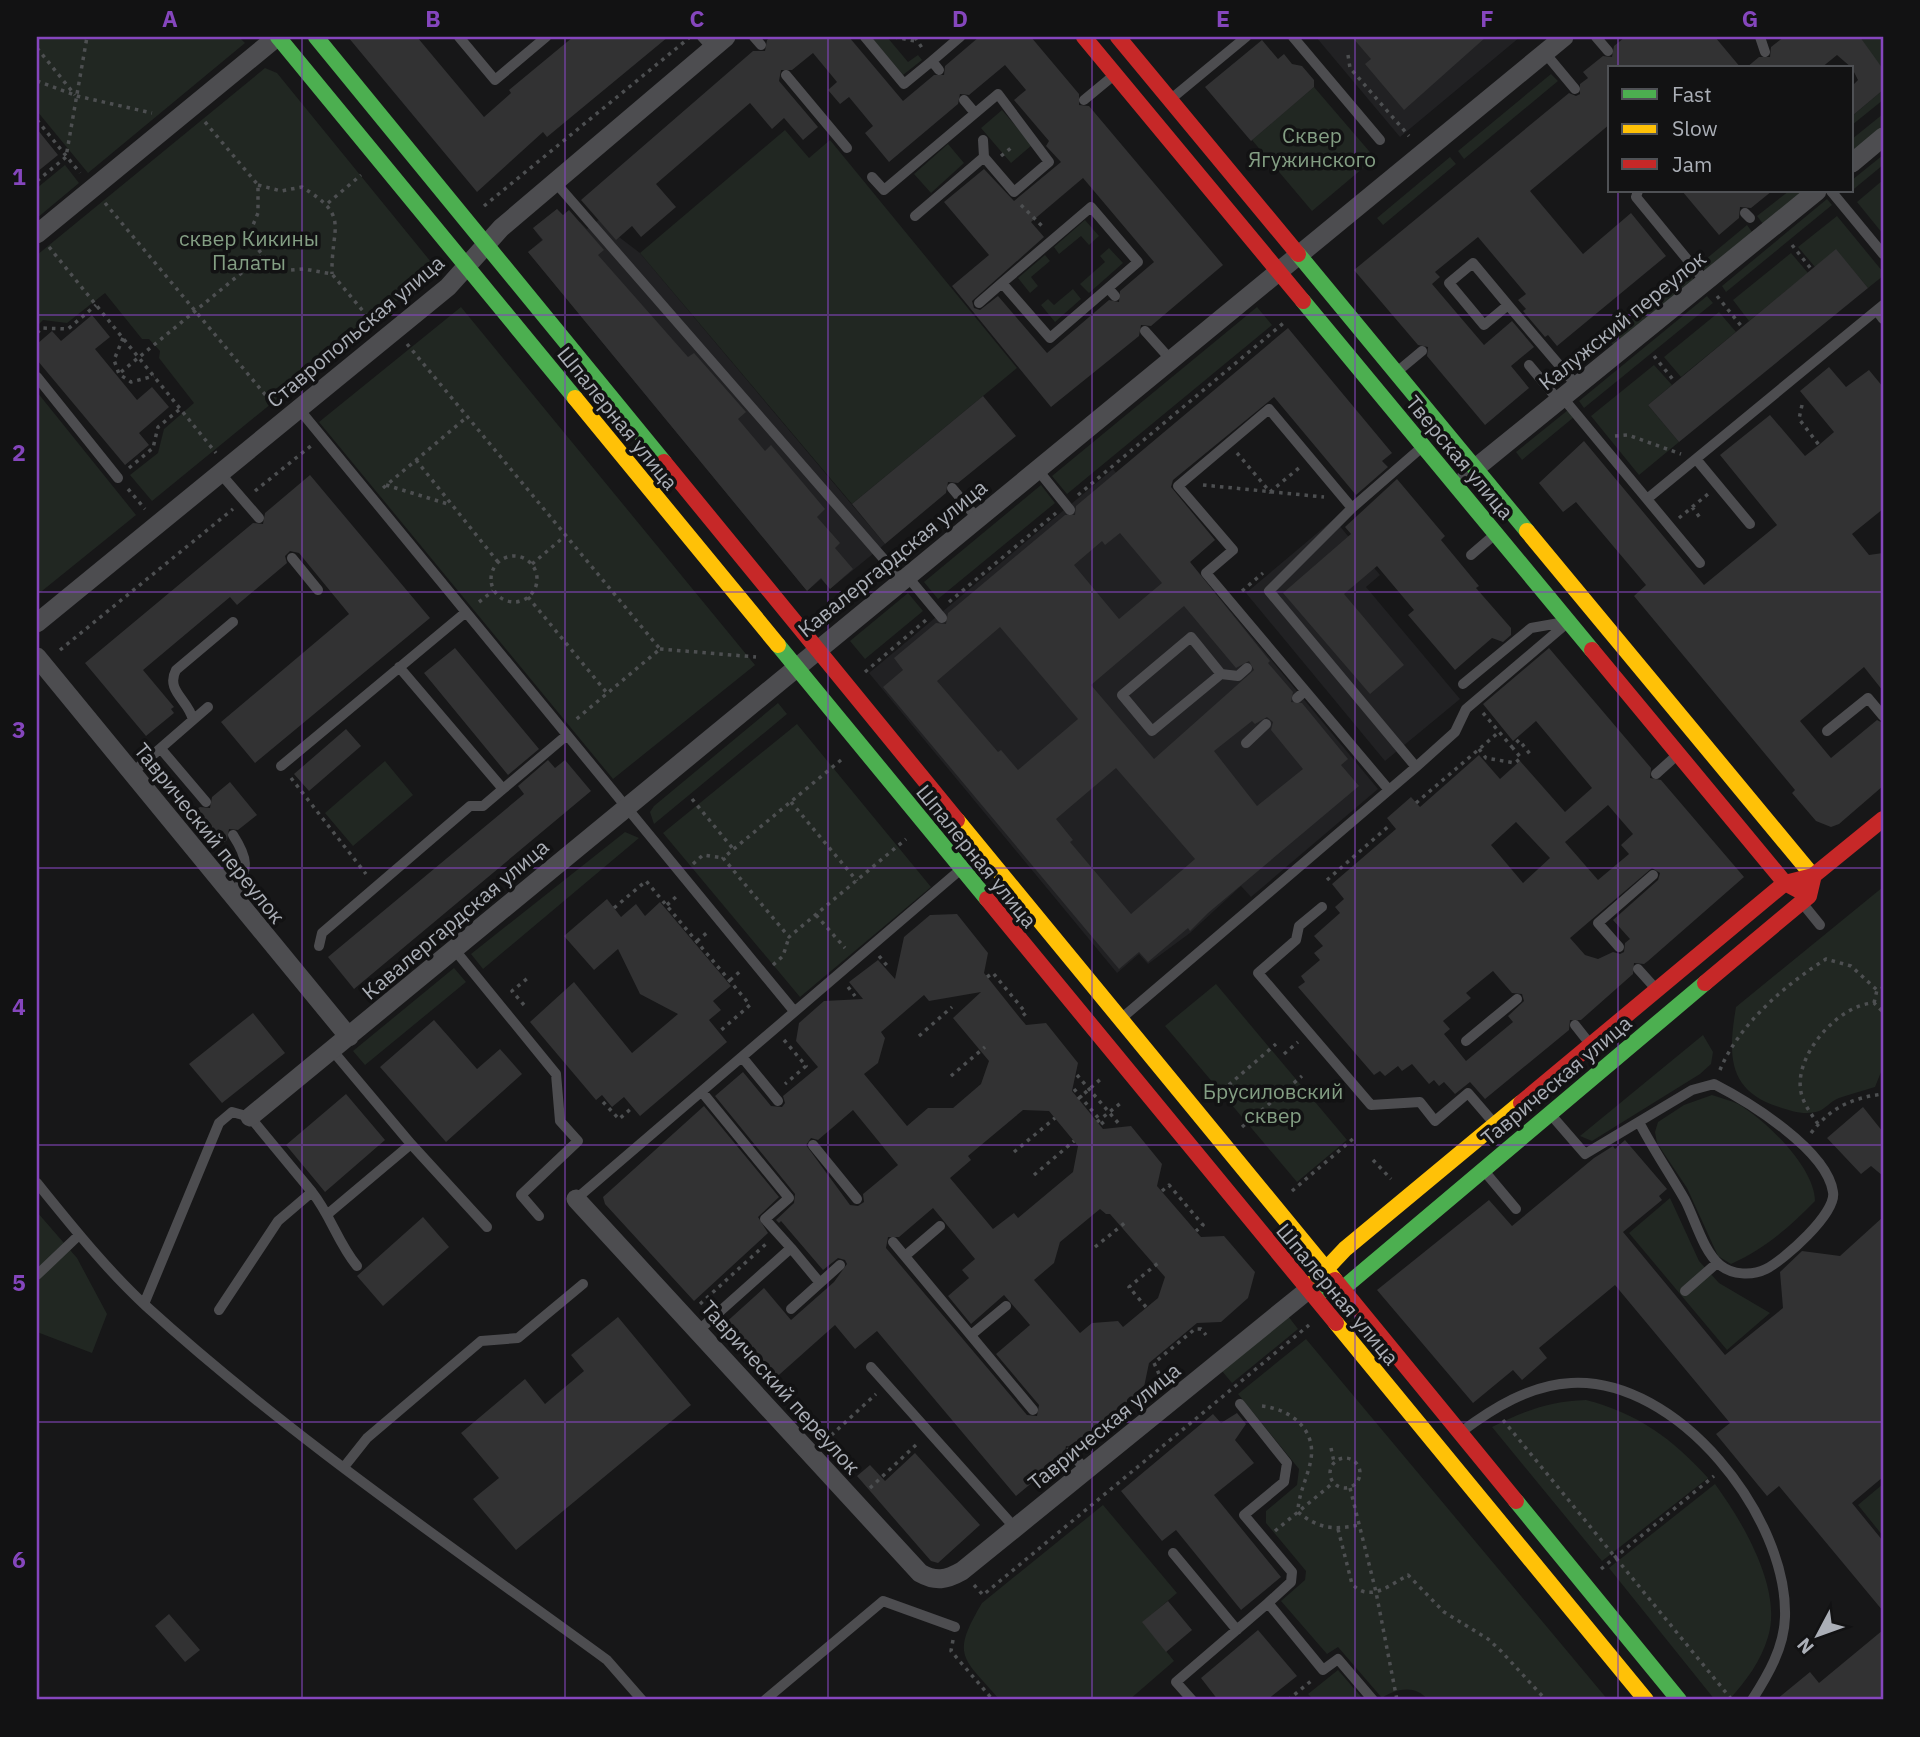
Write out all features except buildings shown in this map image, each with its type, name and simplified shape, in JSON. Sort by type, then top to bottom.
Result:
[{"type":"street","points":[[41,238],[278,37]]},
{"type":"street","name":"Шпалерная улица","points":[[278,37],[961,870],[1109,1028],[1324,1268],[1679,1700]]},
{"type":"street","name":"Шпалерная улица","points":[[316,37],[817,649],[1308,1290],[1646,1700]]},
{"type":"street","name":"Тверская улица","points":[[1084,37],[1785,883],[1806,899]]},
{"type":"street","name":"Тверская улица","points":[[1118,37],[1813,876]]},
{"type":"street","name":"Кавалергардская улица","points":[[250,1117],[794,667],[1564,37]]},
{"type":"street","name":"Ставропольская улица","points":[[37,623],[219,463],[299,409],[448,287],[486,244],[714,41]]},
{"type":"street","points":[[1854,161],[1883,137]]},
{"type":"street","name":"Калужский переулок","points":[[1455,484],[1816,192]]},
{"type":"street","name":"Таврический переулок","points":[[37,657],[349,1037]]},
{"type":"street","name":"Таврическая улица","points":[[962,1571],[1308,1290],[1324,1268],[1785,883],[1813,876],[1883,819]]},
{"type":"street","points":[[1806,899],[1813,876]]},
{"type":"street","name":"Таврическая улица","points":[[1341,1290],[1806,899]]},
{"type":"street","name":"Таврический переулок","points":[[576,1199],[920,1573],[931,1579],[947,1579],[962,1571]]},
{"type":"street","points":[[1308,1290],[1341,1290]]},
{"type":"lane","points":[[458,37],[495,80],[545,37]]},
{"type":"lane","points":[[865,37],[904,84],[960,37]]},
{"type":"lane","points":[[1150,117],[1246,37]]},
{"type":"lane","points":[[1293,37],[1380,140]]},
{"type":"lane","points":[[1596,37],[1608,51]]},
{"type":"lane","points":[[1759,37],[1765,52]]},
{"type":"lane","points":[[1545,52],[1575,89]]},
{"type":"lane","points":[[1084,100],[1135,57]]},
{"type":"lane","points":[[932,61],[939,70]]},
{"type":"lane","points":[[786,75],[848,148]]},
{"type":"lane","points":[[872,177],[884,190],[999,94],[1040,137],[1049,162],[1014,192],[984,157],[982,139]]},
{"type":"lane","points":[[964,100],[975,113]]},
{"type":"lane","points":[[915,216],[984,157]]},
{"type":"lane","points":[[555,182],[942,618]]},
{"type":"lane","points":[[1638,192],[1636,197],[1705,281]]},
{"type":"lane","points":[[1832,192],[1883,254]]},
{"type":"lane","points":[[979,303],[1002,283],[1091,207],[1138,262],[1112,292],[1049,338],[1002,283]]},
{"type":"lane","points":[[1508,305],[1484,325],[1449,284],[1473,263],[1508,305],[1596,438],[1700,563]]},
{"type":"lane","points":[[1462,318],[1472,310]]},
{"type":"lane","points":[[1647,499],[1881,312]]},
{"type":"lane","points":[[1145,331],[1171,360]]},
{"type":"lane","points":[[1377,389],[1422,351]]},
{"type":"lane","points":[[1529,365],[1567,395]]},
{"type":"lane","points":[[37,377],[118,478]]},
{"type":"lane","points":[[299,409],[794,1011]]},
{"type":"lane","points":[[1352,509],[1269,409],[1178,486],[1233,550],[1206,573],[1301,694],[1389,790]]},
{"type":"lane","points":[[1416,766],[1269,591],[1352,509],[1442,429]]},
{"type":"lane","points":[[1696,459],[1750,524]]},
{"type":"lane","points":[[219,463],[259,518]]},
{"type":"lane","points":[[1037,469],[1070,510]]},
{"type":"lane","points":[[952,488],[977,518]]},
{"type":"lane","points":[[1471,555],[1496,534]]},
{"type":"lane","points":[[292,558],[318,590]]},
{"type":"lane","points":[[1109,1028],[1455,732],[1466,709],[1588,605]]},
{"type":"lane","points":[[281,766],[466,612]]},
{"type":"lane","points":[[1463,684],[1531,628],[1569,621]]},
{"type":"lane","points":[[192,720],[190,709],[173,688],[172,679],[176,670],[233,622]]},
{"type":"lane","points":[[1222,674],[1152,732],[1122,695],[1191,637],[1222,674],[1238,676],[1247,668]]},
{"type":"lane","points":[[1618,681],[1637,664]]},
{"type":"lane","points":[[399,667],[503,789]]},
{"type":"lane","points":[[1828,731],[1868,698],[1883,716]]},
{"type":"lane","points":[[132,773],[208,707]]},
{"type":"lane","points":[[1246,743],[1266,724]]},
{"type":"lane","points":[[319,946],[323,933],[376,887],[470,806],[483,806],[565,733]]},
{"type":"lane","points":[[1656,774],[1698,737]]},
{"type":"lane","points":[[161,749],[206,802]]},
{"type":"lane","points":[[233,835],[245,854],[245,872],[235,899]]},
{"type":"lane","points":[[576,1199],[961,870]]},
{"type":"lane","points":[[1619,947],[1598,923],[1653,875]]},
{"type":"lane","points":[[1806,899],[1820,925]]},
{"type":"lane","points":[[1322,907],[1299,926],[1296,940],[1258,973],[1371,1104],[1420,1102],[1435,1121],[1468,1093],[1496,1125]]},
{"type":"lane","points":[[454,950],[556,1074],[560,1121],[578,1141],[521,1195],[539,1216]]},
{"type":"lane","points":[[1638,970],[1657,989]]},
{"type":"lane","points":[[1466,1041],[1517,999]]},
{"type":"lane","points":[[1575,1025],[1591,1045]]},
{"type":"lane","points":[[332,1051],[411,1144],[487,1227]]},
{"type":"lane","points":[[742,1057],[775,1098]]},
{"type":"lane","points":[[1551,1115],[1585,1154],[1692,1090],[1714,1084],[1760,1110],[1802,1146],[1829,1177],[1834,1195],[1829,1209],[1818,1225],[1766,1269],[1734,1273],[1717,1263],[1639,1122]]},
{"type":"lane","points":[[702,1092],[789,1198],[765,1219],[820,1283]]},
{"type":"lane","points":[[144,1304],[219,1123],[232,1112],[250,1117],[312,1192],[329,1213],[341,1246],[357,1266]]},
{"type":"lane","points":[[329,1213],[411,1144]]},
{"type":"lane","points":[[813,1144],[857,1199]]},
{"type":"lane","points":[[1484,1171],[1516,1209]]},
{"type":"lane","points":[[37,1183],[79,1235],[144,1304],[269,1410],[607,1660],[642,1700]]},
{"type":"lane","points":[[219,1310],[278,1221],[312,1192]]},
{"type":"lane","points":[[905,1256],[940,1226]]},
{"type":"lane","points":[[37,1275],[79,1235]]},
{"type":"lane","points":[[893,1242],[1033,1410]]},
{"type":"lane","points":[[699,1330],[791,1248]]},
{"type":"lane","points":[[1685,1291],[1717,1263]]},
{"type":"lane","points":[[791,1309],[840,1265]]},
{"type":"lane","points":[[344,1467],[368,1438],[481,1341],[519,1338],[583,1284]]},
{"type":"lane","points":[[971,1335],[1006,1307]]},
{"type":"lane","points":[[871,1367],[1015,1528]]},
{"type":"lane","points":[[1460,1433],[1494,1409],[1535,1391],[1570,1383],[1603,1385],[1630,1394],[1692,1432],[1745,1492],[1777,1556],[1783,1584],[1785,1619],[1779,1649],[1752,1700]]},
{"type":"lane","points":[[1192,1700],[1176,1682],[1291,1582],[1292,1572],[1244,1515],[1284,1482],[1287,1463],[1240,1404]]},
{"type":"lane","points":[[1070,1452],[1086,1470]]},
{"type":"lane","points":[[1173,1553],[1237,1630]]},
{"type":"lane","points":[[765,1700],[883,1601],[955,1627]]},
{"type":"lane","points":[[1268,1603],[1324,1670],[1338,1658],[1374,1700]]},
{"type":"path","points":[[37,181],[66,157],[87,37]]},
{"type":"path","points":[[483,207],[691,37]]},
{"type":"path","points":[[894,37],[915,41],[915,37]]},
{"type":"path","points":[[37,48],[77,96]]},
{"type":"path","points":[[1348,55],[1350,68],[1409,136]]},
{"type":"path","points":[[37,81],[77,96],[160,114]]},
{"type":"path","points":[[200,116],[258,185],[281,191],[302,187],[328,203],[337,226],[331,249],[332,274],[375,325]]},
{"type":"path","points":[[37,120],[275,407]]},
{"type":"path","points":[[328,203],[364,172]]},
{"type":"path","points":[[258,185],[258,213],[248,237],[262,256],[276,271],[304,270],[332,274]]},
{"type":"path","points":[[1026,211],[1055,238]]},
{"type":"path","points":[[41,238],[154,376],[219,463]]},
{"type":"path","points":[[1791,245],[1812,270]]},
{"type":"path","points":[[119,374],[262,256]]},
{"type":"path","points":[[1705,281],[1742,327]]},
{"type":"path","points":[[37,333],[42,328],[68,329],[96,305]]},
{"type":"path","points":[[123,338],[114,360],[119,374],[131,382],[154,376]]},
{"type":"path","points":[[406,343],[660,649]]},
{"type":"path","points":[[1654,356],[1675,382]]},
{"type":"path","points":[[1802,405],[1799,419],[1819,445]]},
{"type":"path","points":[[118,478],[153,448],[158,427],[180,409]]},
{"type":"path","points":[[371,497],[467,417]]},
{"type":"path","points":[[1596,438],[1628,435],[1696,459]]},
{"type":"path","points":[[60,650],[322,437]]},
{"type":"path","points":[[1229,443],[1270,492]]},
{"type":"path","points":[[1270,492],[1310,459]]},
{"type":"path","points":[[416,460],[498,562]]},
{"type":"path","points":[[1181,483],[1344,499]]},
{"type":"path","points":[[386,485],[453,505]]},
{"type":"path","points":[[1669,526],[1718,486]]},
{"type":"path","points":[[139,502],[147,512]]},
{"type":"path","points":[[1692,507],[1701,519]]},
{"type":"path","points":[[532,564],[565,535]]},
{"type":"path","points":[[511,555],[526,559],[532,564],[537,578],[528,597],[521,601],[505,601],[493,591],[491,575],[498,562],[511,555]]},
{"type":"path","points":[[1229,601],[1264,573]]},
{"type":"path","points":[[528,597],[607,693]]},
{"type":"path","points":[[565,733],[607,693],[660,649],[760,657]]},
{"type":"path","points":[[1474,702],[1521,758],[1515,763],[1486,758],[1479,749]]},
{"type":"path","points":[[1416,803],[1499,732]]},
{"type":"path","points":[[1512,747],[1519,740],[1530,754]]},
{"type":"path","points":[[723,858],[841,760]]},
{"type":"path","points":[[281,766],[376,887]]},
{"type":"path","points":[[692,799],[734,850]]},
{"type":"path","points":[[792,802],[857,881]]},
{"type":"path","points":[[1327,880],[1391,824]]},
{"type":"path","points":[[763,974],[783,956],[789,937],[906,839]]},
{"type":"path","points":[[681,874],[703,855],[723,858],[789,937]]},
{"type":"path","points":[[614,908],[646,881],[699,939],[750,1005],[719,1032]]},
{"type":"path","points":[[667,905],[671,901]]},
{"type":"path","points":[[816,915],[855,960]]},
{"type":"path","points":[[880,957],[889,968]]},
{"type":"path","points":[[1714,1084],[1728,1051],[1767,1005],[1826,958],[1851,966],[1877,990]]},
{"type":"path","points":[[987,977],[993,972],[1026,1013],[1020,1018]]},
{"type":"path","points":[[524,1005],[512,991],[529,977]]},
{"type":"path","points":[[845,985],[855,996]]},
{"type":"path","points":[[1877,990],[1883,988]]},
{"type":"path","points":[[1874,1003],[1877,990]]},
{"type":"path","points":[[1818,1124],[1801,1094],[1802,1075],[1815,1041],[1841,1013],[1862,1003],[1874,1003],[1883,1012]]},
{"type":"path","points":[[919,1036],[952,1007]]},
{"type":"path","points":[[775,1028],[806,1066],[775,1098]]},
{"type":"path","points":[[1214,1097],[1276,1044]]},
{"type":"path","points":[[951,1076],[985,1047]]},
{"type":"path","points":[[1077,1075],[1120,1125]]},
{"type":"path","points":[[1240,1129],[1302,1076]]},
{"type":"path","points":[[1079,1098],[1103,1077]]},
{"type":"path","points":[[1074,1089],[1105,1126]]},
{"type":"path","points":[[1802,1146],[1818,1124],[1839,1106],[1859,1097],[1883,1094]]},
{"type":"path","points":[[1099,1121],[1123,1101]]},
{"type":"path","points":[[603,1102],[619,1119],[633,1107]]},
{"type":"path","points":[[1014,1152],[1055,1118]]},
{"type":"path","points":[[1292,1191],[1354,1138]]},
{"type":"path","points":[[1034,1175],[1074,1142]]},
{"type":"path","points":[[1373,1160],[1392,1181]]},
{"type":"path","points":[[1162,1191],[1169,1185],[1203,1225],[1196,1231]]},
{"type":"path","points":[[1095,1247],[1126,1222]]},
{"type":"path","points":[[695,1307],[778,1233]]},
{"type":"path","points":[[1146,1307],[1129,1287],[1158,1262]]},
{"type":"path","points":[[983,1595],[1309,1325]]},
{"type":"path","points":[[1158,1374],[1154,1363],[1176,1343],[1195,1329],[1201,1329],[1206,1335]]},
{"type":"path","points":[[811,1455],[887,1385]]},
{"type":"path","points":[[1260,1405],[1282,1408],[1300,1423],[1308,1436],[1311,1458],[1298,1498],[1298,1512]]},
{"type":"path","points":[[1494,1409],[1732,1700]]},
{"type":"path","points":[[863,1494],[930,1433]]},
{"type":"path","points":[[1331,1448],[1334,1462],[1329,1473],[1333,1483]]},
{"type":"path","points":[[1334,1462],[1348,1459],[1358,1466],[1359,1477],[1350,1488]]},
{"type":"path","points":[[1606,1565],[1725,1468]]},
{"type":"path","points":[[1264,1540],[1333,1483]]},
{"type":"path","points":[[1333,1483],[1350,1488]]},
{"type":"path","points":[[1350,1488],[1376,1592],[1397,1700]]},
{"type":"path","points":[[1298,1512],[1314,1525],[1338,1529],[1359,1524]]},
{"type":"path","points":[[1338,1529],[1352,1584],[1366,1594],[1376,1592],[1408,1574],[1444,1612],[1495,1645],[1546,1700]]},
{"type":"path","points":[[955,1627],[951,1651],[993,1700]]},
{"type":"path","points":[[1290,1700],[1324,1670]]},
{"type":"shaded area","points":[[1316,37],[1520,37],[1400,137]]},
{"type":"shaded area","points":[[557,209],[573,227],[580,222],[587,229],[601,218],[619,237],[640,253],[885,544],[830,589],[821,579],[807,591],[528,252],[542,240],[533,228]]},
{"type":"shaded area","points":[[1113,469],[1378,789],[1251,897],[1241,886],[1190,933],[1148,964],[1139,954],[1117,973],[869,673]]},
{"type":"shaded area","points":[[1334,519],[1380,575],[1366,587],[1460,699],[1385,761],[1246,593]]},
{"type":"green space","points":[[37,37],[239,37],[245,43],[88,173],[37,111]]},
{"type":"green space","points":[[871,37],[887,37],[908,62],[918,55],[922,60],[903,75]]},
{"type":"green space","points":[[1857,37],[1883,37],[1883,69]]},
{"type":"green space","name":"сквер Кикины Палаты","points":[[265,68],[277,73],[431,262],[430,274],[152,501],[130,475],[158,453],[164,429],[194,403],[159,358],[160,351],[149,339],[142,339],[105,293],[67,323],[43,320],[37,326],[37,255]]},
{"type":"green space","points":[[1551,74],[1558,81],[1464,159],[1458,151]]},
{"type":"green space","name":"Сквер Ягужинского","points":[[1314,87],[1375,158],[1312,211],[1252,140]]},
{"type":"green space","points":[[1883,90],[1883,100],[1854,123],[1854,114]]},
{"type":"green space","points":[[1002,110],[1032,145],[1011,163],[981,128]]},
{"type":"green space","points":[[1883,114],[1883,126],[1854,150],[1854,137]]},
{"type":"green space","points":[[785,130],[809,158],[830,140],[1017,368],[852,504],[640,253]]},
{"type":"green space","points":[[948,144],[964,163],[931,193],[914,174]]},
{"type":"green space","points":[[1883,155],[1883,165],[1854,189],[1854,178]]},
{"type":"green space","points":[[1450,157],[1456,164],[1383,225],[1377,218]]},
{"type":"green space","points":[[65,165],[79,183],[37,218],[37,188]]},
{"type":"green space","points":[[1883,180],[1883,234],[1857,202]]},
{"type":"green space","points":[[1788,192],[1803,192],[1763,224],[1757,216]]},
{"type":"green space","points":[[1827,199],[1832,205],[1726,292],[1722,286]]},
{"type":"green space","points":[[1837,216],[1883,272],[1883,276],[1868,288],[1836,250],[1815,267],[1798,247]]},
{"type":"green space","points":[[1085,220],[1099,236],[1089,245],[1081,236],[1059,254],[1054,247]]},
{"type":"green space","points":[[1747,225],[1752,232],[1705,271],[1700,264]]},
{"type":"green space","points":[[1109,248],[1123,263],[1089,293],[1080,284],[1105,262],[1100,256]]},
{"type":"green space","points":[[1791,253],[1808,273],[1749,321],[1733,300]]},
{"type":"green space","points":[[1045,255],[1050,261],[1031,277],[1038,286],[1030,293],[1018,278]]},
{"type":"green space","points":[[1688,273],[1694,280],[1614,346],[1608,339]]},
{"type":"green space","points":[[1073,289],[1081,299],[1055,322],[1041,305],[1048,299],[1054,305]]},
{"type":"green space","points":[[1707,296],[1713,303],[1584,408],[1579,401]]},
{"type":"green space","points":[[461,307],[755,665],[613,779],[319,422]]},
{"type":"green space","points":[[1257,307],[1272,325],[1067,494],[1052,476]]},
{"type":"green space","points":[[1719,312],[1736,332],[1681,377],[1664,357]]},
{"type":"green space","points":[[1654,365],[1672,385],[1648,405],[1679,442],[1639,475],[1591,416]]},
{"type":"green space","points":[[37,392],[136,515],[37,595]]},
{"type":"green space","points":[[1568,410],[1574,417],[1522,460],[1516,452]]},
{"type":"green space","points":[[1041,485],[1055,503],[938,599],[924,582]]},
{"type":"green space","points":[[908,593],[923,611],[865,659],[850,641]]},
{"type":"green space","points":[[778,703],[787,714],[654,824],[650,812],[654,806]]},
{"type":"green space","points":[[797,724],[931,887],[800,997],[663,833]]},
{"type":"green space","points":[[385,761],[413,795],[353,846],[325,813]]},
{"type":"green space","points":[[625,832],[639,838],[483,969],[471,954]]},
{"type":"green space","points":[[1883,887],[1883,1067],[1875,1087],[1839,1098],[1811,1113],[1793,1111],[1762,1100],[1740,1081],[1735,1069],[1732,1040],[1736,1007]]},
{"type":"green space","points":[[454,968],[466,982],[365,1065],[353,1051]]},
{"type":"green space","name":"Брусиловский сквер","points":[[1216,984],[1347,1140],[1297,1182],[1165,1026]]},
{"type":"green space","points":[[1703,1035],[1713,1052],[1711,1064],[1700,1074],[1592,1141],[1580,1136]]},
{"type":"green space","points":[[1712,1095],[1738,1104],[1775,1133],[1807,1174],[1815,1201],[1776,1237],[1731,1264],[1718,1256],[1687,1188],[1657,1143],[1655,1132],[1658,1122],[1684,1105]]},
{"type":"green space","points":[[1670,1198],[1699,1261],[1719,1283],[1770,1313],[1727,1350],[1629,1233]]},
{"type":"green space","points":[[37,1212],[77,1258],[107,1314],[92,1353],[37,1332]]},
{"type":"green space","points":[[1288,1316],[1298,1329],[1232,1383],[1222,1371]]},
{"type":"green space","points":[[1306,1339],[1608,1700],[1428,1700],[1412,1690],[1394,1692],[1382,1698],[1338,1647],[1327,1654],[1281,1601],[1305,1580],[1306,1571],[1266,1523],[1266,1511],[1297,1485],[1299,1469],[1238,1394]]},
{"type":"green space","points":[[1586,1400],[1622,1412],[1653,1429],[1681,1451],[1708,1478],[1602,1561],[1492,1427],[1538,1408],[1561,1402]]},
{"type":"green space","points":[[1715,1484],[1748,1536],[1765,1577],[1770,1598],[1771,1618],[1765,1646],[1752,1670],[1729,1700],[1715,1700],[1609,1568]]},
{"type":"green space","points":[[1883,1484],[1883,1536],[1858,1505]]},
{"type":"green space","points":[[1103,1505],[1177,1593],[1143,1622],[1174,1661],[1129,1700],[1000,1700],[965,1656],[966,1635],[972,1621],[982,1603]]},
{"type":"green space","points":[[1338,1670],[1364,1700],[1314,1700],[1308,1694]]},
{"type":"traffic: fast","points":[[278,37],[575,398]]},
{"type":"traffic: fast","points":[[316,37],[664,462]]},
{"type":"traffic: fast","points":[[1298,254],[1527,531]]},
{"type":"traffic: fast","points":[[1303,301],[1592,650]]},
{"type":"traffic: fast","points":[[778,645],[987,899]]},
{"type":"traffic: fast","points":[[1322,1290],[1341,1290],[1705,983]]},
{"type":"traffic: fast","points":[[1516,1501],[1679,1700]]},
{"type":"traffic: slow","points":[[575,398],[778,645]]},
{"type":"traffic: slow","points":[[1527,531],[1813,876]]},
{"type":"traffic: slow","points":[[957,820],[1335,1280]]},
{"type":"traffic: slow","points":[[1313,1283],[1345,1249],[1521,1103]]},
{"type":"traffic: slow","points":[[1336,1323],[1646,1700]]},
{"type":"traffic: jam","points":[[1084,37],[1303,301]]},
{"type":"traffic: jam","points":[[1118,37],[1298,254]]},
{"type":"traffic: jam","points":[[664,462],[957,820]]},
{"type":"traffic: jam","points":[[1592,650],[1785,883],[1809,896]]},
{"type":"traffic: jam","points":[[1521,1103],[1785,883],[1813,876],[1883,819]]},
{"type":"traffic: jam","points":[[1705,983],[1809,896],[1813,879]]},
{"type":"traffic: jam","points":[[987,899],[1336,1323]]},
{"type":"traffic: jam","points":[[1335,1280],[1516,1501]]}]
